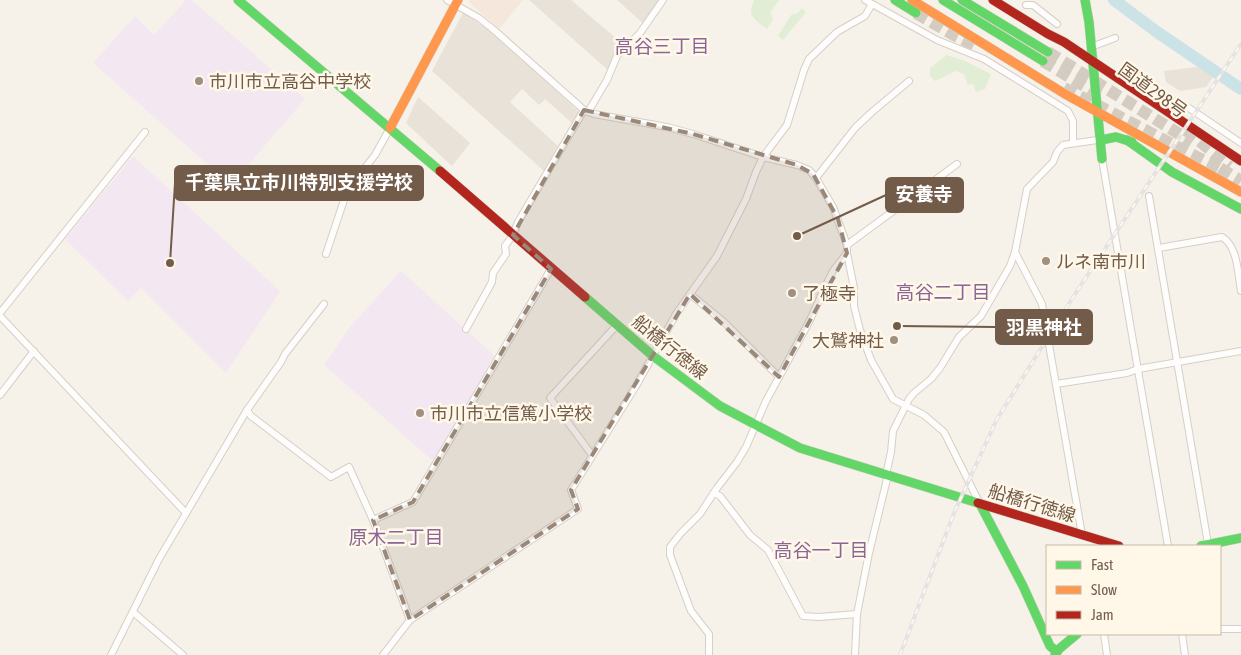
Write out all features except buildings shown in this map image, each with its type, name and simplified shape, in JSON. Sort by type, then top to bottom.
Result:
[{"type":"main road","name":"船橋行徳線","points":[[238,0],[390,128],[653,356],[699,392],[754,425],[800,448],[1116,545]]},
{"type":"main road","points":[[895,0],[916,13]]},
{"type":"main road","name":"国道298号","points":[[912,0],[1046,81],[1241,192]]},
{"type":"main road","points":[[943,0],[1043,61]]},
{"type":"main road","points":[[962,0],[1048,52]]},
{"type":"main road","name":"国道298号","points":[[993,0],[1064,42],[1188,135],[1241,168]]},
{"type":"main road","points":[[1084,0],[1092,47],[1096,109],[1102,159]]},
{"type":"main road","points":[[390,128],[457,2]]},
{"type":"main road","name":"国道298号","points":[[1092,64],[1144,95],[1241,161]]},
{"type":"main road","name":"国道298号","points":[[1046,81],[1065,94],[1174,146],[1241,187]]},
{"type":"main road","points":[[1099,140],[1116,137],[1127,140],[1157,155],[1192,182],[1241,210]]},
{"type":"main road","points":[[980,504],[1023,586],[1050,646],[1056,653],[1076,635]]},
{"type":"main road","points":[[1205,545],[1241,538]]},
{"type":"street","points":[[447,0],[457,2],[479,18],[586,111],[667,127],[763,158],[797,165],[809,170],[816,178],[833,207],[847,245],[846,253],[854,288],[854,306],[869,352],[893,399],[924,415],[944,432],[980,504]]},
{"type":"street","points":[[466,329],[492,282],[493,273],[506,254],[505,246],[513,236],[524,210],[607,80],[616,56],[640,33],[663,0]]},
{"type":"street","points":[[865,0],[937,40],[984,59],[1068,111],[1071,115],[1073,143]]},
{"type":"street","points":[[1021,17],[1025,2],[1033,5],[1058,24]]},
{"type":"street","points":[[382,655],[410,620],[578,509],[571,490],[636,386],[676,314],[717,256],[746,200],[763,158],[787,125],[809,59],[837,32],[865,16],[872,4]]},
{"type":"street","points":[[1092,47],[1116,38]]},
{"type":"street","points":[[816,178],[855,128],[909,81]]},
{"type":"street","points":[[1051,100],[1055,95],[1065,94]]},
{"type":"street","points":[[1144,95],[1180,102],[1241,143]]},
{"type":"street","points":[[326,254],[347,191],[375,155],[390,128]]},
{"type":"street","points":[[145,132],[0,314],[186,513]]},
{"type":"street","points":[[854,655],[857,614],[892,452],[893,431],[914,393],[931,379],[959,337],[982,316],[1010,266],[1015,252],[1027,189],[1053,162],[1063,145],[1099,140]]},
{"type":"street","points":[[1102,159],[1168,545]]},
{"type":"street","points":[[847,245],[957,164]]},
{"type":"street","points":[[1149,196],[1205,545]]},
{"type":"street","points":[[1158,248],[1222,237],[1231,246],[1241,291]]},
{"type":"street","points":[[1015,252],[1042,304],[1082,535]]},
{"type":"street","points":[[709,655],[709,634],[691,611],[670,555],[670,549],[681,533],[700,514],[737,462],[833,271],[846,253]]},
{"type":"street","points":[[373,520],[413,502],[551,269]]},
{"type":"street","points":[[690,294],[729,327],[779,377]]},
{"type":"street","points":[[111,655],[159,559],[247,410],[285,354],[324,304]]},
{"type":"street","points":[[592,455],[550,398],[617,325]]},
{"type":"street","points":[[0,395],[34,351]]},
{"type":"street","points":[[1056,384],[1127,373],[1138,369],[1241,351]]},
{"type":"street","points":[[247,410],[251,416],[331,477],[349,467],[373,520],[410,620]]},
{"type":"street","points":[[714,493],[720,496],[750,536],[768,550],[803,616],[819,617],[857,614]]},
{"type":"street","points":[[133,612],[183,655]]},
{"type":"street","points":[[1221,629],[1241,629]]},
{"type":"street","points":[[1104,635],[1107,655]]},
{"type":"street","points":[[1182,635],[1185,655]]},
{"type":"highlighted area","points":[[584,110],[693,134],[797,165],[813,174],[838,219],[847,253],[779,377],[690,294],[571,490],[578,509],[410,620],[373,520],[413,502],[551,269],[513,235]]},
{"type":"shaded area","name":"市川市立高谷中学校","points":[[186,0],[192,0],[305,99],[231,185],[93,63],[135,16],[154,35]]},
{"type":"shaded area","points":[[470,0],[523,0],[499,29],[469,2]]},
{"type":"shaded area","points":[[529,0],[571,0],[624,45],[608,70]]},
{"type":"shaded area","points":[[617,0],[660,0],[644,24]]},
{"type":"shaded area","points":[[463,13],[495,34],[579,112],[572,123],[545,99],[539,105],[522,89],[510,102],[558,146],[544,171],[432,71]]},
{"type":"shaded area","points":[[1198,67],[1214,76],[1206,87],[1180,91],[1166,82],[1164,71]]},
{"type":"shaded area","points":[[418,97],[470,143],[452,166],[406,123]]},
{"type":"shaded area","points":[[133,156],[280,291],[226,373],[141,288],[128,301],[65,239]]},
{"type":"shaded area","name":"市川市立信篤小学校","points":[[401,271],[495,356],[433,461],[324,365],[350,327]]},
{"type":"green space","points":[[754,0],[779,0],[770,13],[773,19],[767,29],[753,17],[751,10]]},
{"type":"green space","points":[[802,8],[806,12],[783,40],[778,36],[791,15],[798,13]]},
{"type":"green space","points":[[947,55],[965,61],[991,74],[985,89],[976,92],[973,84],[968,85],[964,74],[956,71],[935,81],[930,76],[930,68]]},
{"type":"waterway","points":[[1114,0],[1157,32],[1241,89]]},
{"type":"tunnel","points":[[916,13],[979,47]]},
{"type":"tunnel","points":[[1048,52],[1192,142]]},
{"type":"tunnel","points":[[1043,61],[1104,98]]},
{"type":"tunnel","points":[[1064,88],[1226,172]]},
{"type":"tunnel","points":[[1186,130],[1230,166]]},
{"type":"tunnel","points":[[1220,168],[1241,181]]},
{"type":"railway","points":[[900,655],[954,513],[997,419],[1077,291],[1241,44]]},
{"type":"traffic: fast","points":[[238,0],[440,171]]},
{"type":"traffic: fast","points":[[895,0],[916,13]]},
{"type":"traffic: fast","points":[[943,0],[1043,61]]},
{"type":"traffic: fast","points":[[962,0],[1048,52]]},
{"type":"traffic: fast","points":[[1085,0],[1089,22],[1102,159]]},
{"type":"traffic: fast","points":[[1101,140],[1116,137],[1132,142]]},
{"type":"traffic: fast","points":[[1127,140],[1172,172],[1241,209]]},
{"type":"traffic: fast","points":[[585,297],[653,356],[720,406],[800,448],[978,503]]},
{"type":"traffic: fast","points":[[980,504],[1023,586],[1050,646],[1057,652]]},
{"type":"traffic: fast","points":[[1206,545],[1241,538]]},
{"type":"traffic: fast","points":[[1055,655],[1059,649],[1076,635]]},
{"type":"traffic: slow","points":[[390,128],[458,0]]},
{"type":"traffic: slow","points":[[912,0],[1065,94],[1241,192]]},
{"type":"traffic: jam","points":[[993,0],[1064,42],[1241,161]]},
{"type":"traffic: jam","points":[[440,171],[585,297]]},
{"type":"traffic: jam","points":[[978,503],[1116,545]]},
{"type":"place","name":"市川市立高谷中学校","points":[[199,81]]},
{"type":"place","name":"安養寺","points":[[797,236]]},
{"type":"place","name":"ルネ南市川","points":[[1046,261]]},
{"type":"place","name":"千葉県立市川特別支援学校","points":[[170,263]]},
{"type":"place","name":"了極寺","points":[[792,293]]},
{"type":"place","name":"羽黒神社","points":[[897,326]]},
{"type":"place","name":"大鷲神社","points":[[894,340]]},
{"type":"place","name":"市川市立信篤小学校","points":[[420,413]]},
{"type":"district","name":"高谷三丁目","points":[[662,46]]},
{"type":"district","name":"高谷二丁目","points":[[943,292]]},
{"type":"district","name":"原木二丁目","points":[[396,537]]},
{"type":"district","name":"高谷一丁目","points":[[821,550]]}]
